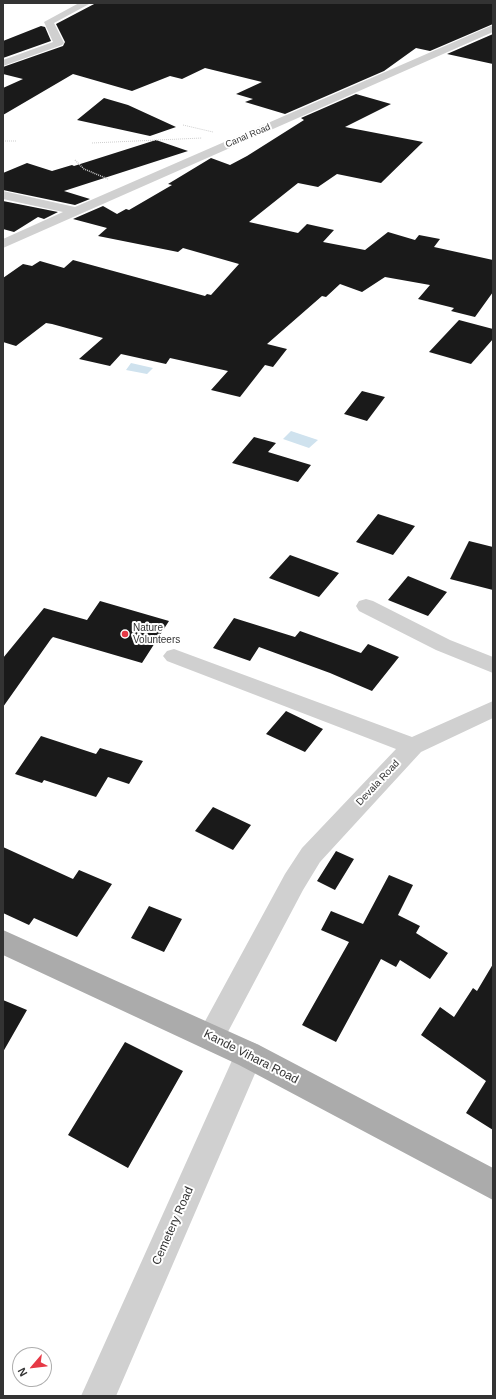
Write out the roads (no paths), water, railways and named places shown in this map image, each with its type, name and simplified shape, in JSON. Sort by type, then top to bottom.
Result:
[{"type":"main road","name":"Kande Vihara Road","points":[[3,942],[211,1036],[493,1185]]},
{"type":"street","points":[[3,62],[60,43],[49,22],[86,3]]},
{"type":"street","name":"Canal Road","points":[[3,244],[493,28]]},
{"type":"street","points":[[3,195],[76,211]]},
{"type":"street","points":[[366,606],[443,645],[493,665]]},
{"type":"street","points":[[174,656],[413,746],[493,709]]},
{"type":"street","name":"Devala Road","points":[[211,1036],[294,882],[311,855],[413,746]]},
{"type":"street","name":"Cemetery Road","points":[[98,1396],[249,1055]]},
{"type":"water","points":[[131,363],[153,368],[147,374],[126,370]]},
{"type":"water","points":[[291,431],[318,440],[309,448],[283,439]]},
{"type":"place","name":"Nature Volunteers","points":[[125,634]]}]
